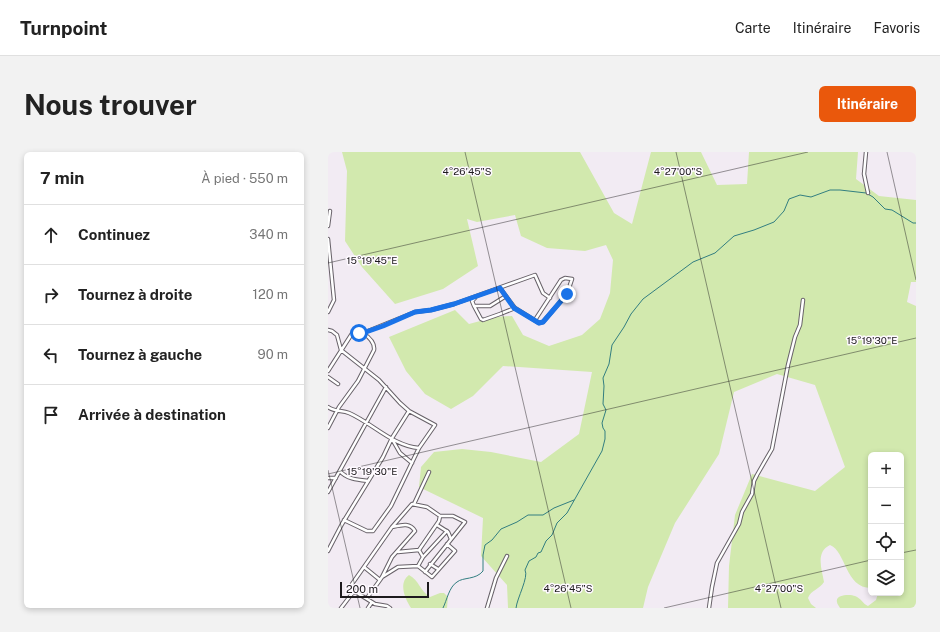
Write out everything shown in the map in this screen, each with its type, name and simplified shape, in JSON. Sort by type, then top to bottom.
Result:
[{"type":"street","points":[[866,152],[864,174],[868,193]]},
{"type":"street","points":[[328,226],[330,211]]},
{"type":"street","points":[[328,239],[334,300],[328,312]]},
{"type":"street","points":[[363,333],[415,312],[436,309],[535,276],[543,293],[550,298]]},
{"type":"street","points":[[500,288],[514,308],[523,314],[539,323],[543,322],[567,294],[572,279],[565,278],[561,280],[534,320]]},
{"type":"street","points":[[477,296],[472,301],[481,319],[483,320],[514,308]]},
{"type":"street","points":[[474,306],[490,306],[506,296]]},
{"type":"street","points":[[709,608],[718,562],[737,528],[742,512],[752,494],[754,481],[772,449],[788,365],[795,337],[800,325],[803,300]]},
{"type":"street","points":[[328,330],[332,331],[337,336],[341,350],[386,386],[400,403],[409,411],[435,425],[419,448],[391,506],[372,531],[367,531],[344,520]]},
{"type":"street","points":[[328,371],[353,332],[356,331],[363,333],[370,339],[375,348],[358,381],[345,398],[328,428]]},
{"type":"street","points":[[328,377],[338,384]]},
{"type":"street","points":[[328,492],[386,386]]},
{"type":"street","points":[[328,407],[337,412],[342,411],[350,413],[392,439],[419,448]]},
{"type":"street","points":[[328,551],[344,520],[383,457],[409,411]]},
{"type":"street","points":[[392,439],[400,453],[412,463]]},
{"type":"street","points":[[340,471],[343,475],[368,481]]},
{"type":"street","points":[[390,608],[388,606],[378,605],[372,602],[354,591],[351,585],[392,527],[411,505],[414,504],[428,472]]},
{"type":"street","points":[[328,478],[336,478]]},
{"type":"street","points":[[414,504],[428,507],[440,516],[449,515],[464,520],[464,523],[425,572]]},
{"type":"street","points":[[398,552],[419,550],[437,525],[440,516]]},
{"type":"street","points":[[367,598],[381,579],[392,557],[415,532],[415,530],[407,524],[392,527]]},
{"type":"street","points":[[437,525],[446,531],[451,539]]},
{"type":"street","points":[[418,566],[423,557],[446,531]]},
{"type":"street","points":[[381,579],[398,567],[418,566],[432,577],[455,551],[447,544]]},
{"type":"street","points":[[419,550],[423,557]]},
{"type":"street","points":[[487,608],[496,578],[507,556]]},
{"type":"street","points":[[430,564],[438,569]]},
{"type":"street","points":[[364,567],[381,579]]},
{"type":"street","points":[[341,608],[354,591]]},
{"type":"street","points":[[368,608],[372,602]]},
{"type":"green space","points":[[342,152],[580,152],[614,213],[632,224],[651,152],[701,152],[717,185],[747,184],[749,152],[858,152],[856,179],[879,196],[916,200],[916,282],[911,282],[907,302],[916,306],[916,608],[840,608],[837,603],[838,597],[844,595],[853,595],[868,606],[876,600],[877,596],[904,596],[904,452],[868,452],[868,587],[862,586],[856,582],[851,576],[840,554],[830,545],[822,552],[821,557],[824,582],[809,595],[808,598],[811,604],[816,608],[728,608],[729,566],[735,515],[752,474],[815,491],[845,467],[815,385],[777,374],[734,392],[719,454],[675,523],[648,587],[643,608],[508,608],[507,585],[481,556],[483,518],[419,487],[421,467],[434,452],[462,449],[491,452],[541,462],[579,434],[592,372],[503,366],[473,396],[451,409],[425,394],[406,371],[389,337],[455,310],[469,324],[495,317],[512,316],[523,335],[549,346],[582,335],[600,319],[610,293],[613,260],[606,245],[585,251],[547,248],[521,236],[515,215],[477,222],[467,219],[478,266],[443,289],[395,304],[362,267],[345,241],[347,171]]},
{"type":"green space","points":[[409,575],[430,597],[444,593],[448,597],[447,608],[411,608],[405,596],[403,587],[406,578]]},
{"type":"waterway","points":[[516,608],[524,582],[526,573],[525,570],[529,561],[541,552],[546,541],[552,535],[557,523],[567,513],[602,451],[605,439],[605,431],[602,423],[606,410],[603,404],[603,378],[609,364],[612,345],[631,314],[643,299],[693,262],[715,253],[734,236],[774,222],[784,211],[789,199],[800,195],[811,197],[830,190],[866,193],[873,197],[885,209],[892,210],[913,223],[916,223]]},
{"type":"waterway","points":[[443,608],[454,584],[460,580],[477,576],[483,571],[483,555],[485,545],[492,540],[501,529],[528,515],[543,515],[554,508],[574,500]]},
{"type":"route","points":[[359,333],[361,334],[383,326],[415,312],[422,312],[454,304],[500,288],[514,308],[539,323],[543,322],[567,294]]}]
